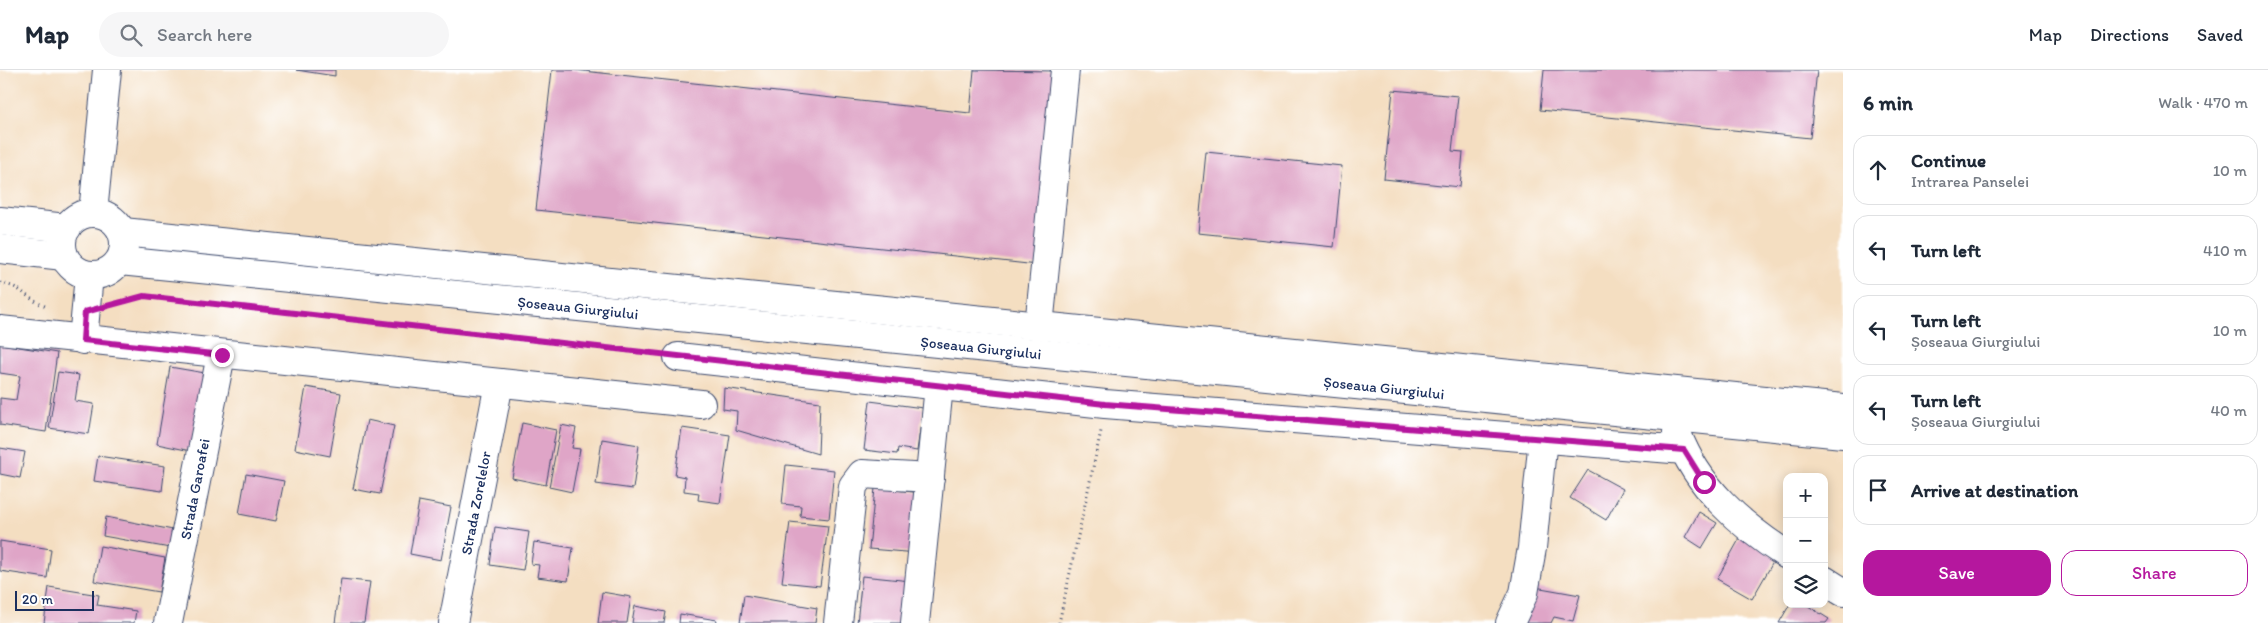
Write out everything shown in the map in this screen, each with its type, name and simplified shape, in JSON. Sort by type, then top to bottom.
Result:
[{"type":"main road","points":[[93,213],[107,70]]},
{"type":"main road","points":[[1039,326],[1065,70]]},
{"type":"main road","points":[[93,213],[111,218],[123,232],[124,243],[120,261],[106,272],[89,275],[74,269],[64,256],[63,237],[73,220],[83,214],[93,213]]},
{"type":"main road","points":[[0,221],[67,228]]},
{"type":"main road","name":"Șoseaua Giurgiului","points":[[123,232],[1843,408]]},
{"type":"main road","points":[[0,249],[64,256]]},
{"type":"main road","name":"Șoseaua Giurgiului","points":[[120,261],[1843,434]]},
{"type":"main road","points":[[83,340],[89,275]]},
{"type":"main road","points":[[0,330],[222,355],[701,404]]},
{"type":"main road","name":"Strada Garoafei","points":[[168,623],[222,355]]},
{"type":"main road","points":[[678,357],[1105,404],[1684,450]]},
{"type":"main road","name":"Strada Zorelelor","points":[[453,623],[499,383]]},
{"type":"main road","points":[[915,623],[940,386]]},
{"type":"main road","points":[[1671,416],[1684,450],[1704,482],[1728,512],[1758,537],[1783,553]]},
{"type":"main road","points":[[1510,623],[1524,594],[1543,438]]},
{"type":"main road","points":[[838,623],[853,486],[862,474],[930,478]]},
{"type":"main road","points":[[1828,583],[1843,592]]},
{"type":"path","points":[[0,283],[16,286],[34,302],[50,308],[85,312],[144,296],[678,357]]},
{"type":"path","points":[[1060,623],[1105,404]]},
{"type":"building","points":[[296,70],[335,70],[335,76]]},
{"type":"building","points":[[552,70],[574,70],[970,113],[974,70],[1057,71],[1037,265],[536,210]]},
{"type":"building","points":[[1544,70],[1817,70],[1810,138],[1540,110]]},
{"type":"building","points":[[1393,90],[1458,96],[1452,151],[1463,152],[1460,187],[1384,179]]},
{"type":"building","points":[[1206,152],[1342,166],[1334,247],[1198,233]]},
{"type":"building","points":[[0,344],[57,353],[46,432],[0,425],[0,398],[16,400],[20,376],[0,373]]},
{"type":"building","points":[[170,367],[205,373],[191,451],[157,444]]},
{"type":"building","points":[[58,372],[79,375],[75,401],[94,404],[89,434],[49,428]]},
{"type":"building","points":[[306,387],[341,393],[330,456],[295,449]]},
{"type":"building","points":[[724,388],[820,402],[818,454],[736,430],[737,411],[723,409]]},
{"type":"building","points":[[870,401],[923,408],[917,451],[898,448],[897,454],[864,450]]},
{"type":"building","points":[[367,420],[394,426],[380,494],[353,489]]},
{"type":"building","points":[[522,423],[556,430],[546,485],[512,478]]},
{"type":"building","points":[[561,425],[576,428],[572,448],[580,449],[572,492],[549,487]]},
{"type":"building","points":[[682,428],[730,435],[720,503],[698,500],[699,493],[684,491],[685,477],[675,475]]},
{"type":"building","points":[[602,439],[639,445],[633,489],[596,484]]},
{"type":"building","points":[[0,448],[25,452],[20,478],[0,474]]},
{"type":"building","points":[[98,456],[165,466],[162,491],[94,481]]},
{"type":"building","points":[[786,465],[834,470],[829,519],[800,516],[801,506],[782,504]]},
{"type":"building","points":[[1588,470],[1623,489],[1606,520],[1570,498]]},
{"type":"building","points":[[246,474],[284,481],[276,521],[239,514]]},
{"type":"building","points":[[875,488],[923,493],[917,553],[869,549]]},
{"type":"building","points":[[419,501],[451,507],[441,560],[410,554]]},
{"type":"building","points":[[1699,512],[1717,523],[1702,548],[1685,537]]},
{"type":"building","points":[[106,517],[173,530],[170,548],[103,536]]},
{"type":"building","points":[[790,522],[828,526],[820,586],[782,582]]},
{"type":"building","points":[[495,527],[529,532],[523,570],[490,565]]},
{"type":"building","points":[[1741,536],[1776,557],[1752,599],[1717,579]]},
{"type":"building","points":[[0,541],[51,549],[47,578],[0,571]]},
{"type":"building","points":[[534,542],[573,548],[568,581],[537,577],[539,565],[531,564]]},
{"type":"building","points":[[100,546],[165,558],[159,592],[94,581]]},
{"type":"building","points":[[862,576],[911,581],[907,623],[857,623]]},
{"type":"building","points":[[341,579],[370,582],[364,623],[335,623]]},
{"type":"building","points":[[49,587],[99,595],[97,605],[136,611],[134,623],[44,623]]},
{"type":"building","points":[[1535,587],[1580,595],[1573,621],[1554,617],[1551,623],[1518,623]]},
{"type":"building","points":[[602,592],[631,597],[627,623],[598,623]]},
{"type":"building","points":[[744,595],[817,608],[815,623],[740,623]]},
{"type":"building","points":[[635,606],[666,612],[664,623],[632,623]]},
{"type":"building","points":[[1788,608],[1811,608],[1829,619],[1826,623],[1779,623]]},
{"type":"building","points":[[680,614],[717,620],[716,623],[679,623]]},
{"type":"route","points":[[222,355],[83,340],[85,312],[144,296],[1105,404],[1684,450],[1704,482]]}]
